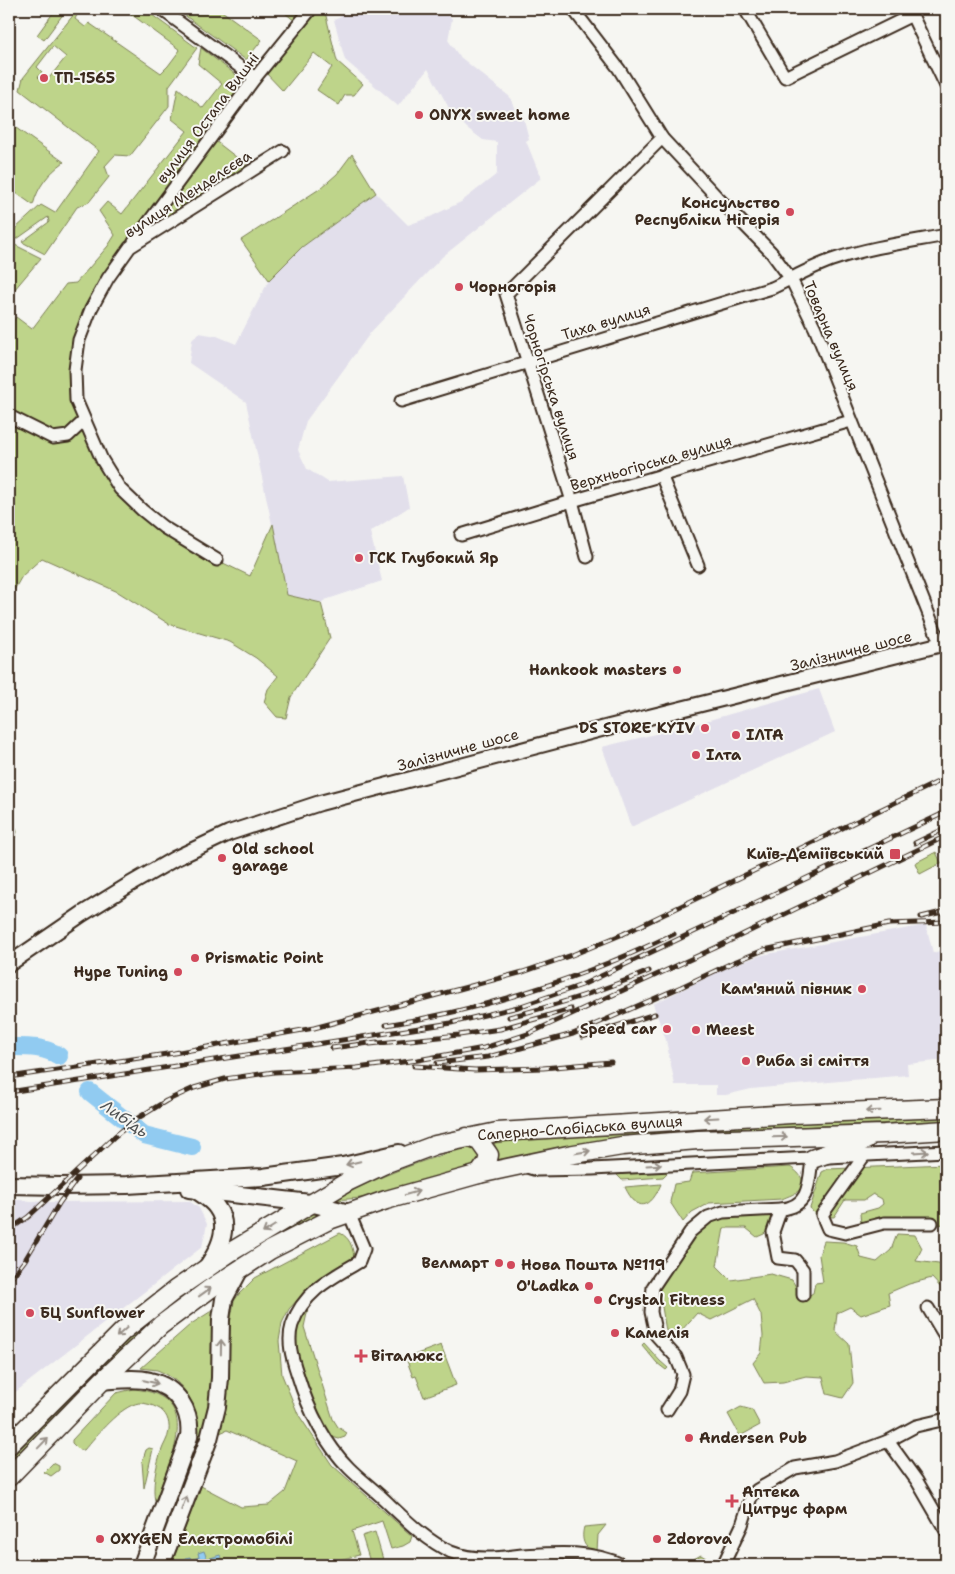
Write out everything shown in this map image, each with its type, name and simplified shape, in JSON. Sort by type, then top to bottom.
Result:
[{"type":"main road","name":"Саперно-Слобідська вулиця","points":[[9,1445],[123,1330],[175,1290],[310,1203],[349,1181],[387,1163],[435,1145],[498,1132],[576,1126],[791,1114],[946,1108]]},
{"type":"main road","name":"Саперно-Слобідська вулиця","points":[[11,1477],[102,1381],[161,1325],[240,1268],[302,1233],[349,1213],[386,1200],[479,1174],[622,1146],[698,1140],[946,1130]]},
{"type":"main road","points":[[812,1159],[884,1134]]},
{"type":"main road","points":[[467,1138],[479,1141],[489,1154],[487,1163],[479,1174]]},
{"type":"main road","points":[[9,1185],[127,1185],[263,1177],[343,1166],[435,1145]]},
{"type":"main road","points":[[127,1185],[196,1190],[310,1203],[349,1213]]},
{"type":"main road","points":[[196,1190],[217,1206],[223,1228],[220,1246],[204,1270]]},
{"type":"main road","points":[[160,1565],[209,1439],[217,1407],[220,1378],[221,1319],[224,1299],[240,1268]]},
{"type":"main road","points":[[102,1381],[127,1379],[149,1381],[162,1385],[182,1403],[190,1425],[189,1437],[142,1565]]},
{"type":"street","points":[[161,9],[255,78]]},
{"type":"street","name":"вулиця Остапа Вишні","points":[[130,248],[255,78],[311,9]]},
{"type":"street","name":"Товарна вулиця","points":[[573,9],[620,69],[662,138],[771,252],[790,279],[815,328],[850,421],[943,644]]},
{"type":"street","points":[[745,9],[785,77],[910,12],[946,86]]},
{"type":"street","name":"Чорногірська вулиця","points":[[587,557],[572,501],[506,294],[662,138]]},
{"type":"street","name":"вулиця Менделєєва","points":[[216,560],[163,527],[120,489],[102,460],[76,400],[75,370],[79,340],[91,309],[108,278],[130,248],[283,150]]},
{"type":"street","name":"Тиха вулиця","points":[[401,401],[772,288],[809,269],[861,251],[946,235]]},
{"type":"street","points":[[9,416],[53,438],[68,436],[84,421]]},
{"type":"street","name":"Верхньогірська вулиця","points":[[461,535],[850,421]]},
{"type":"street","points":[[661,476],[698,565]]},
{"type":"street","name":"Залізничне шосе","points":[[9,964],[90,909],[174,859],[229,833],[320,803],[943,644]]},
{"type":"street","name":"Саперно-Слобідська вулиця","points":[[922,1109],[946,1103]]},
{"type":"street","name":"Саперно-Слобідська вулиця","points":[[518,1165],[537,1170],[592,1169],[946,1151]]},
{"type":"street","points":[[864,1156],[822,1215],[828,1229],[844,1233],[884,1223],[932,1224]]},
{"type":"street","points":[[667,1410],[679,1391],[683,1374],[676,1357],[656,1335],[651,1312],[653,1287],[690,1232],[708,1217],[723,1212],[790,1208],[803,1200],[807,1191],[812,1159]]},
{"type":"street","points":[[781,1209],[772,1232],[778,1258],[796,1260],[803,1270],[803,1295]]},
{"type":"street","points":[[349,1213],[364,1249],[359,1262],[324,1281],[302,1305],[292,1326],[290,1351],[308,1404],[325,1437],[343,1461],[406,1520],[437,1544],[451,1552],[466,1557],[561,1553],[602,1557],[622,1565]]},
{"type":"street","points":[[928,1308],[946,1338]]},
{"type":"street","points":[[723,1565],[742,1525],[751,1497],[757,1490],[795,1468],[834,1461],[888,1441],[916,1426],[946,1419]]},
{"type":"street","points":[[888,1441],[917,1481],[946,1532]]},
{"type":"shaded area","points":[[338,9],[443,9],[452,19],[448,40],[459,56],[510,97],[518,118],[523,116],[529,139],[526,141],[541,178],[442,257],[371,332],[306,421],[298,450],[307,469],[328,482],[403,476],[409,507],[370,532],[382,581],[321,603],[287,595],[246,402],[189,363],[192,340],[199,333],[217,336],[236,344],[269,280],[302,247],[376,193],[408,225],[428,218],[461,202],[497,174],[497,142],[483,140],[467,128],[451,112],[428,69],[398,106],[345,60],[334,20],[341,17]]},
{"type":"shaded area","name":"Ілта","points":[[819,689],[835,732],[631,827],[602,747],[688,726]]},
{"type":"shaded area","points":[[926,925],[933,953],[946,949],[946,1060],[907,1064],[908,1075],[751,1089],[726,1095],[716,1095],[716,1085],[675,1085],[666,1040],[653,1004],[733,965],[762,955]]},
{"type":"shaded area","points":[[9,1199],[43,1202],[189,1201],[199,1208],[207,1224],[202,1247],[9,1397]]},
{"type":"green space","points":[[56,9],[64,13],[44,40],[37,35]]},
{"type":"green space","points":[[124,9],[144,9],[197,48],[169,86],[169,106],[130,156],[115,155],[105,166],[109,177],[89,202],[77,207],[45,254],[22,242],[49,222],[48,217],[17,239],[9,237],[9,225],[15,229],[41,205],[55,213],[99,151],[20,90],[23,78],[75,13],[77,15],[75,19],[85,27],[89,23],[161,73],[180,50]],"holes":[[[53,46],[66,57],[45,83],[38,77],[42,72],[37,67]]]},
{"type":"green space","points":[[176,9],[219,9],[262,40],[246,60]]},
{"type":"green space","points":[[280,9],[306,9],[295,21]]},
{"type":"green space","points":[[315,9],[322,9],[325,12],[337,61],[363,84],[354,95],[345,95],[339,105],[317,90],[332,67],[314,53],[283,91],[264,71]]},
{"type":"green space","points":[[201,48],[244,81],[130,238],[130,247],[79,340],[76,400],[120,489],[217,560],[250,576],[273,524],[287,595],[321,603],[330,638],[291,697],[286,718],[277,717],[264,702],[268,689],[278,676],[256,658],[230,642],[169,624],[118,592],[42,558],[22,576],[9,599],[9,340],[12,336],[9,333],[9,327],[16,317],[32,329],[66,284],[76,283],[108,246],[115,235],[99,211],[107,202],[122,214],[187,131],[172,119],[178,88],[203,108],[222,84],[198,64]]},
{"type":"green space","points":[[9,123],[64,162],[44,181],[33,205],[9,188]]},
{"type":"green space","points":[[214,140],[249,167],[159,222],[155,220]]},
{"type":"green space","points":[[352,154],[376,193],[302,247],[269,280],[241,240],[321,188],[337,174]]},
{"type":"green space","points":[[9,242],[41,258],[9,296]]},
{"type":"green space","points":[[9,805],[17,832],[9,853]]},
{"type":"green space","points":[[936,852],[941,863],[920,874],[915,863]]},
{"type":"green space","points":[[946,1117],[946,1121],[718,1130],[621,1138],[497,1161],[497,1150],[494,1143],[663,1130]]},
{"type":"green space","points":[[469,1147],[476,1151],[479,1157],[478,1164],[472,1167],[374,1197],[335,1200],[367,1183],[400,1169]]},
{"type":"green space","points":[[946,1164],[946,1224],[886,1228],[861,1224],[860,1213],[878,1208],[883,1204],[882,1199],[873,1194],[864,1200],[845,1200],[834,1217],[816,1216],[810,1208],[822,1172],[828,1169]]},
{"type":"green space","points":[[790,1167],[802,1178],[802,1185],[797,1192],[782,1199],[709,1203],[692,1212],[683,1222],[670,1202],[674,1184],[689,1182],[692,1173]]},
{"type":"green space","points":[[669,1171],[663,1177],[622,1180],[614,1172]]},
{"type":"green space","points":[[661,1184],[653,1199],[644,1205],[634,1201],[625,1187]]},
{"type":"green space","points":[[317,1210],[327,1213],[260,1248],[9,1466],[9,1460],[140,1328],[198,1283]]},
{"type":"green space","points":[[770,1215],[772,1226],[764,1234],[757,1237],[746,1228],[724,1228],[717,1266],[731,1280],[771,1274],[792,1280],[800,1301],[813,1293],[815,1283],[823,1282],[819,1255],[824,1241],[843,1242],[857,1246],[861,1258],[877,1262],[891,1250],[897,1234],[915,1235],[922,1248],[916,1261],[946,1265],[946,1288],[943,1290],[932,1278],[909,1284],[888,1293],[890,1305],[861,1315],[850,1307],[837,1313],[835,1331],[849,1344],[853,1383],[843,1398],[827,1394],[823,1377],[806,1376],[783,1382],[764,1383],[753,1363],[761,1353],[763,1336],[761,1315],[753,1299],[711,1320],[697,1313],[681,1331],[666,1331],[659,1289],[691,1238],[709,1223],[719,1219],[738,1216]]},
{"type":"green space","points":[[340,1233],[350,1243],[354,1256],[350,1261],[314,1282],[289,1309],[282,1323],[279,1341],[282,1375],[298,1414],[332,1465],[412,1536],[410,1542],[391,1549],[382,1521],[352,1531],[359,1555],[319,1565],[171,1565],[201,1486],[241,1507],[269,1505],[285,1492],[297,1461],[227,1430],[220,1433],[227,1396],[230,1324],[234,1301],[255,1278]]},
{"type":"green space","points":[[309,1304],[304,1327],[333,1419],[338,1427],[347,1433],[345,1437],[339,1439],[329,1436],[305,1387],[296,1360],[294,1335],[296,1326]]},
{"type":"green space","points":[[213,1310],[212,1388],[201,1437],[188,1473],[195,1451],[198,1427],[189,1397],[176,1381],[167,1375],[157,1370],[141,1368],[191,1324]]},
{"type":"green space","points":[[644,1343],[668,1368],[666,1370],[657,1363],[642,1345]]},
{"type":"green space","points":[[441,1345],[456,1385],[424,1397],[416,1376],[413,1377],[406,1358]]},
{"type":"green space","points":[[134,1389],[156,1394],[170,1404],[176,1417],[177,1433],[174,1450],[155,1501],[154,1483],[156,1470],[169,1431],[167,1417],[161,1410],[144,1403],[132,1405],[116,1415],[84,1450],[79,1450],[72,1443],[72,1440],[116,1393]]},
{"type":"green space","points":[[741,1407],[752,1410],[760,1425],[740,1436],[728,1414]]},
{"type":"green space","points":[[149,1448],[153,1449],[144,1488],[142,1462],[146,1450]]},
{"type":"green space","points":[[53,1463],[59,1466],[59,1470],[51,1476],[44,1472]]},
{"type":"green space","points":[[606,1525],[598,1535],[597,1551],[586,1546],[583,1539],[584,1527]]},
{"type":"green space","points":[[375,1532],[384,1563],[371,1565],[362,1536]]},
{"type":"green space","points":[[701,1555],[713,1565],[683,1565]]},
{"type":"water","points":[[204,1551],[207,1559],[220,1555],[224,1565],[188,1565],[185,1558],[190,1557],[191,1560],[199,1557],[198,1553]]},
{"type":"waterway","name":"Либідь","points":[[9,1047],[47,1050],[59,1056]]},
{"type":"waterway","name":"Либідь","points":[[90,1092],[144,1135],[192,1147]]},
{"type":"railway","points":[[9,1077],[174,1053],[314,1028],[523,972],[572,955],[623,934],[946,778]]},
{"type":"railway","points":[[9,1092],[451,1023],[518,1007],[582,985],[946,812]]},
{"type":"railway","points":[[915,843],[946,828]]},
{"type":"railway","points":[[9,1230],[28,1217],[115,1136],[138,1118],[166,1101],[194,1088],[225,1079],[274,1072],[357,1068],[418,1060],[484,1048],[528,1034],[717,947],[946,836]]},
{"type":"railway","points":[[921,917],[946,911]]},
{"type":"railway","points":[[437,1063],[488,1057],[573,1034],[764,950],[889,924],[946,922]]},
{"type":"railway","points":[[386,1025],[461,1010],[533,990],[604,965],[674,934]]},
{"type":"railway","points":[[509,1017],[580,997],[649,971]]},
{"type":"railway","points":[[370,1044],[500,1029],[571,1009]]},
{"type":"railway","points":[[582,1037],[655,1014]]},
{"type":"railway","points":[[332,1048],[377,1042]]},
{"type":"railway","points":[[414,1066],[475,1070],[543,1068],[611,1062]]},
{"type":"railway","points":[[9,1281],[25,1260],[60,1202],[77,1179]]},
{"type":"place","name":"ТП-1565","points":[[44,78]]},
{"type":"place","name":"ONYX sweet home","points":[[419,115]]},
{"type":"place","name":"Консульство Республіки Нігерія","points":[[790,212]]},
{"type":"place","name":"Чорногорія","points":[[459,287]]},
{"type":"place","name":"ГСК Глубокий Яр","points":[[359,558]]},
{"type":"place","name":"Hankook masters","points":[[677,670]]},
{"type":"place","name":"DS STORE KYIV","points":[[705,728]]},
{"type":"place","name":"ІЛТА","points":[[736,735]]},
{"type":"place","name":"Ілта","points":[[696,755]]},
{"type":"place","name":"Київ-Деміївський","points":[[895,854]]},
{"type":"place","name":"Old school garage","points":[[222,858]]},
{"type":"place","name":"Prismatic Point","points":[[195,958]]},
{"type":"place","name":"Hype Tuning","points":[[178,972]]},
{"type":"place","name":"Кам'яний півник","points":[[862,989]]},
{"type":"place","name":"Speed car","points":[[667,1029]]},
{"type":"place","name":"Meest","points":[[696,1030]]},
{"type":"place","name":"Риба зі сміття","points":[[746,1061]]},
{"type":"place","name":"Велмарт","points":[[499,1263]]},
{"type":"place","name":"Нова Пошта №119","points":[[511,1265]]},
{"type":"place","name":"O'Ladka","points":[[589,1286]]},
{"type":"place","name":"Crystal Fitness","points":[[598,1300]]},
{"type":"place","name":"БЦ Sunflower","points":[[30,1313]]},
{"type":"place","name":"Камелія","points":[[615,1333]]},
{"type":"place","name":"Віталюкс","points":[[361,1356]]},
{"type":"place","name":"Andersen Pub","points":[[689,1438]]},
{"type":"place","name":"Аптека Цитрус фарм","points":[[732,1501]]},
{"type":"place","name":"OXYGEN Електромобілі","points":[[100,1539]]},
{"type":"place","name":"Zdorova","points":[[657,1539]]}]
